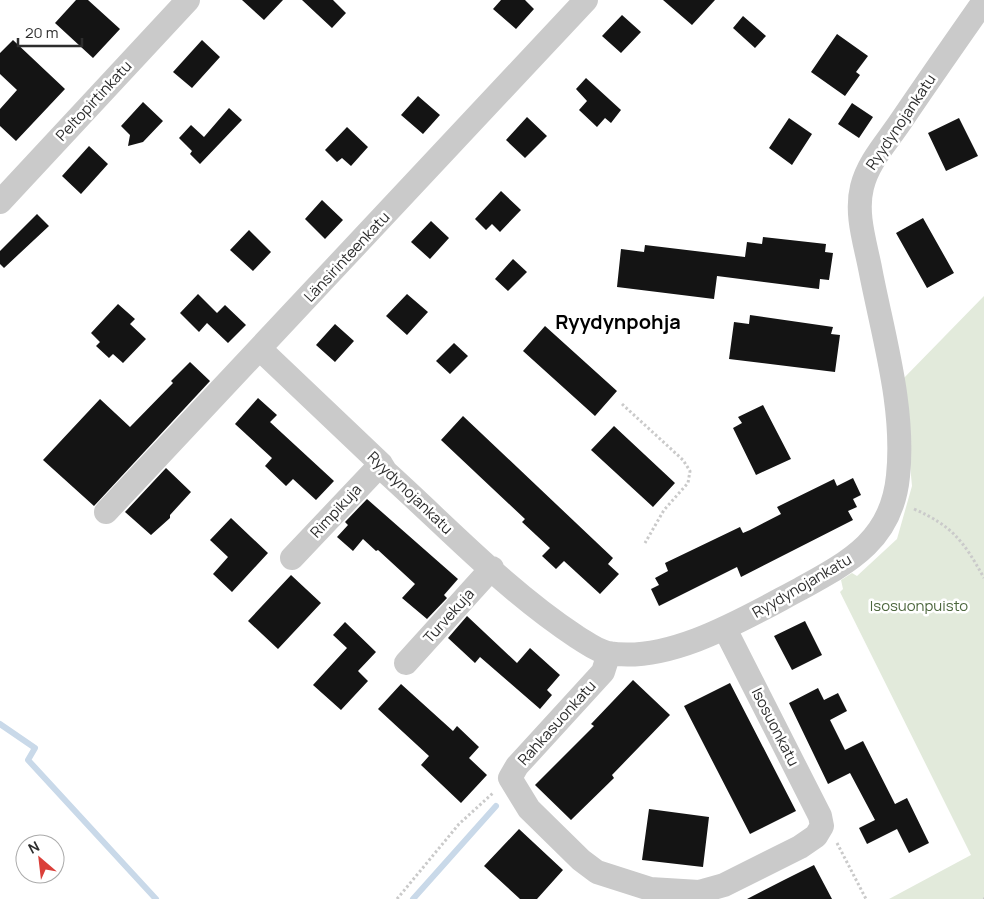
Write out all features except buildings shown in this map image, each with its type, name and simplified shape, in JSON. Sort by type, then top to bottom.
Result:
[{"type":"street","name":"Peltopirtinkatu","points":[[0,202],[188,0]]},
{"type":"street","name":"Länsirinteenkatu","points":[[106,512],[260,350],[586,0]]},
{"type":"street","name":"Ryydynojankatu","points":[[260,350],[381,464],[386,472],[537,608],[599,651],[628,655],[690,642],[725,629],[836,569],[858,553],[876,538],[887,520],[895,501],[900,446],[893,386],[858,206],[868,168],[984,1]]},
{"type":"street","name":"Rimpikuja","points":[[292,558],[381,464]]},
{"type":"street","name":"Turvekuja","points":[[406,663],[492,568]]},
{"type":"street","name":"Isosuonkatu","points":[[725,629],[820,816],[822,826]]},
{"type":"street","name":"Rahkasuonkatu","points":[[608,653],[603,672],[517,766],[510,778],[529,809],[581,860],[597,872],[650,889],[699,892],[724,885],[800,847],[816,836],[822,826]]},
{"type":"path","points":[[622,404],[683,460],[690,471],[688,483],[664,510],[645,543]]},
{"type":"path","points":[[895,501],[946,526],[962,541],[984,578]]},
{"type":"path","points":[[397,899],[459,824],[510,778]]},
{"type":"path","points":[[822,826],[832,833],[866,899]]},
{"type":"green space","name":"Isosuonpuisto","points":[[984,296],[984,899],[889,899],[971,855],[840,592],[843,589],[841,580],[852,573],[857,576],[897,539],[912,486],[902,380]]},
{"type":"waterway","points":[[0,724],[35,748],[28,760],[156,899]]},
{"type":"waterway","points":[[413,899],[496,806]]},
{"type":"district","name":"Ryydynpohja","points":[[618,322]]}]
